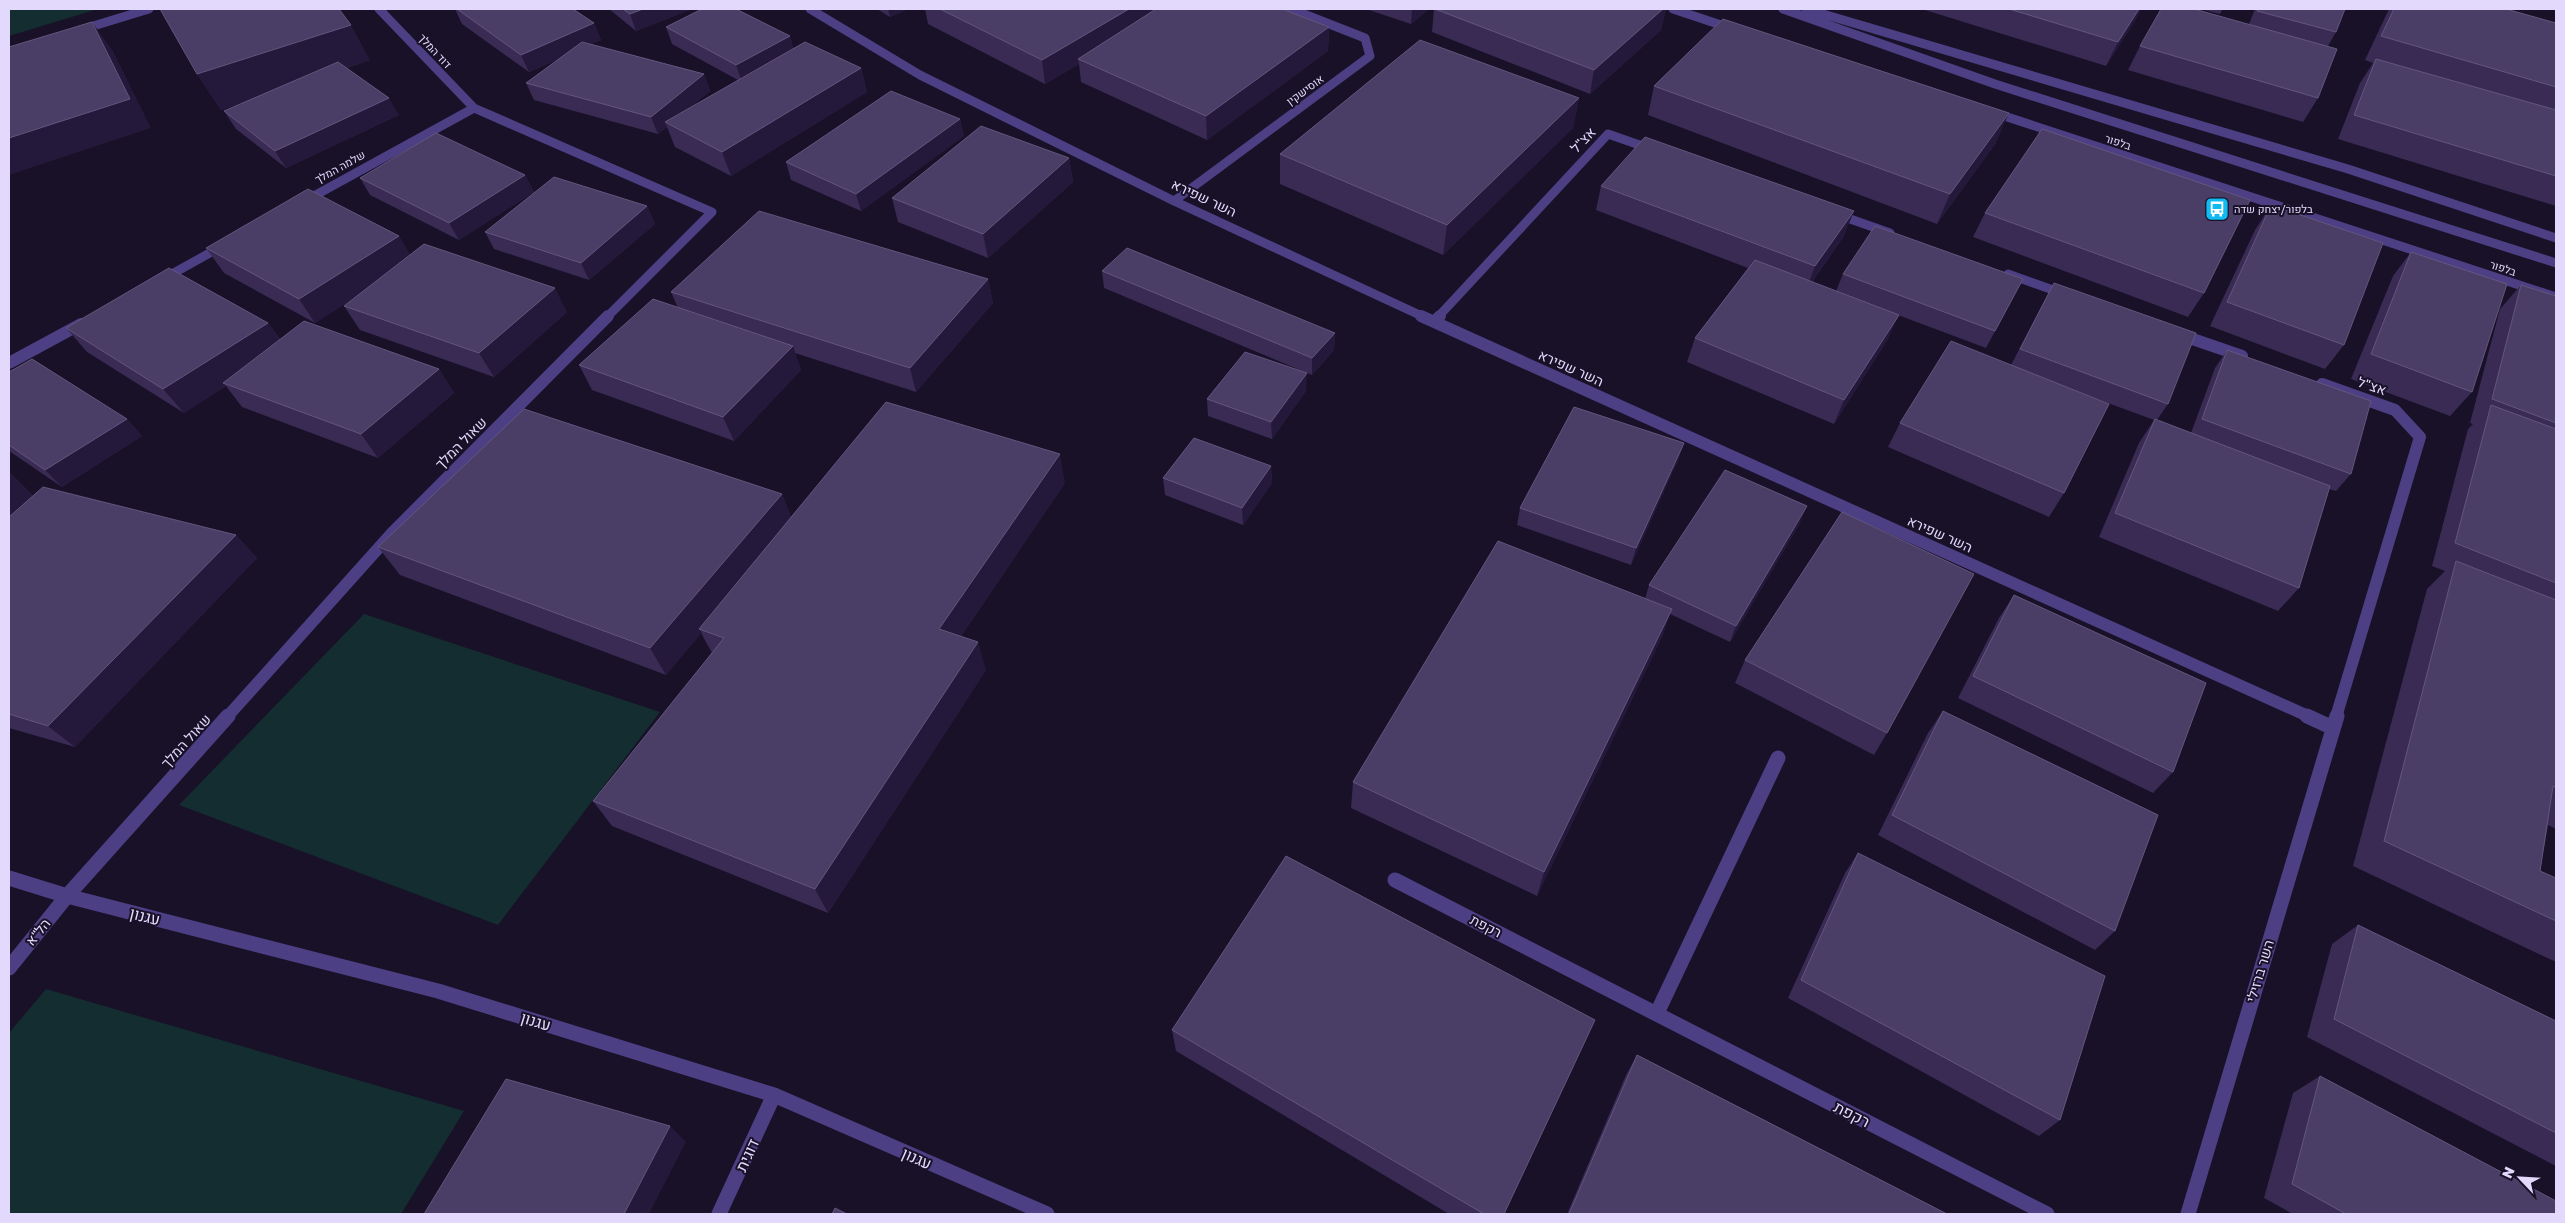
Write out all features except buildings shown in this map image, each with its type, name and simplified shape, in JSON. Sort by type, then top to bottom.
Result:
[{"type":"street","points":[[72,33],[149,9]]},
{"type":"street","name":"דוד המלך","points":[[379,9],[474,108]]},
{"type":"street","name":"השר שפירא","points":[[810,9],[920,75],[1174,201],[1434,322],[2333,728]]},
{"type":"street","name":"אוסישקין","points":[[1174,201],[1370,56],[1365,38],[1291,9]]},
{"type":"street","points":[[1673,9],[1743,32]]},
{"type":"street","points":[[1783,9],[1995,84],[2556,263]]},
{"type":"street","points":[[1806,9],[2348,168],[2556,238]]},
{"type":"street","name":"שלמה המלך","points":[[293,208],[474,108]]},
{"type":"street","name":"שאול המלך","points":[[66,896],[392,533],[712,212],[474,108]]},
{"type":"street","name":"בלפור","points":[[1978,108],[2556,296]]},
{"type":"street","name":"אצ\"ל","points":[[1434,322],[1608,134],[1665,154]]},
{"type":"street","points":[[1824,210],[1899,236]]},
{"type":"street","points":[[155,283],[233,241]]},
{"type":"street","points":[[1992,269],[2077,298]]},
{"type":"street","points":[[9,363],[86,321]]},
{"type":"street","points":[[2170,331],[2255,361]]},
{"type":"street","name":"אצ\"ל","points":[[2311,380],[2395,410],[2420,437],[2333,728]]},
{"type":"street","name":"השר ברזילי","points":[[2188,1214],[2333,728]]},
{"type":"street","points":[[1657,1013],[1778,758]]},
{"type":"street","name":"עגנון","points":[[9,878],[66,896],[438,991],[774,1095],[1047,1214]]},
{"type":"street","name":"רקפת","points":[[1395,880],[2047,1214]]},
{"type":"street","name":"הל\"א","points":[[9,968],[66,896]]},
{"type":"street","name":"דוגית","points":[[720,1214],[774,1095]]},
{"type":"green space","points":[[9,9],[98,9],[9,36]]},
{"type":"green space","points":[[364,614],[660,712],[498,925],[179,805]]},
{"type":"green space","points":[[46,989],[464,1111],[401,1214],[9,1214],[9,1033]]},
{"type":"place","name":"בלפור/יצחק שדה","points":[[2217,209]]}]
